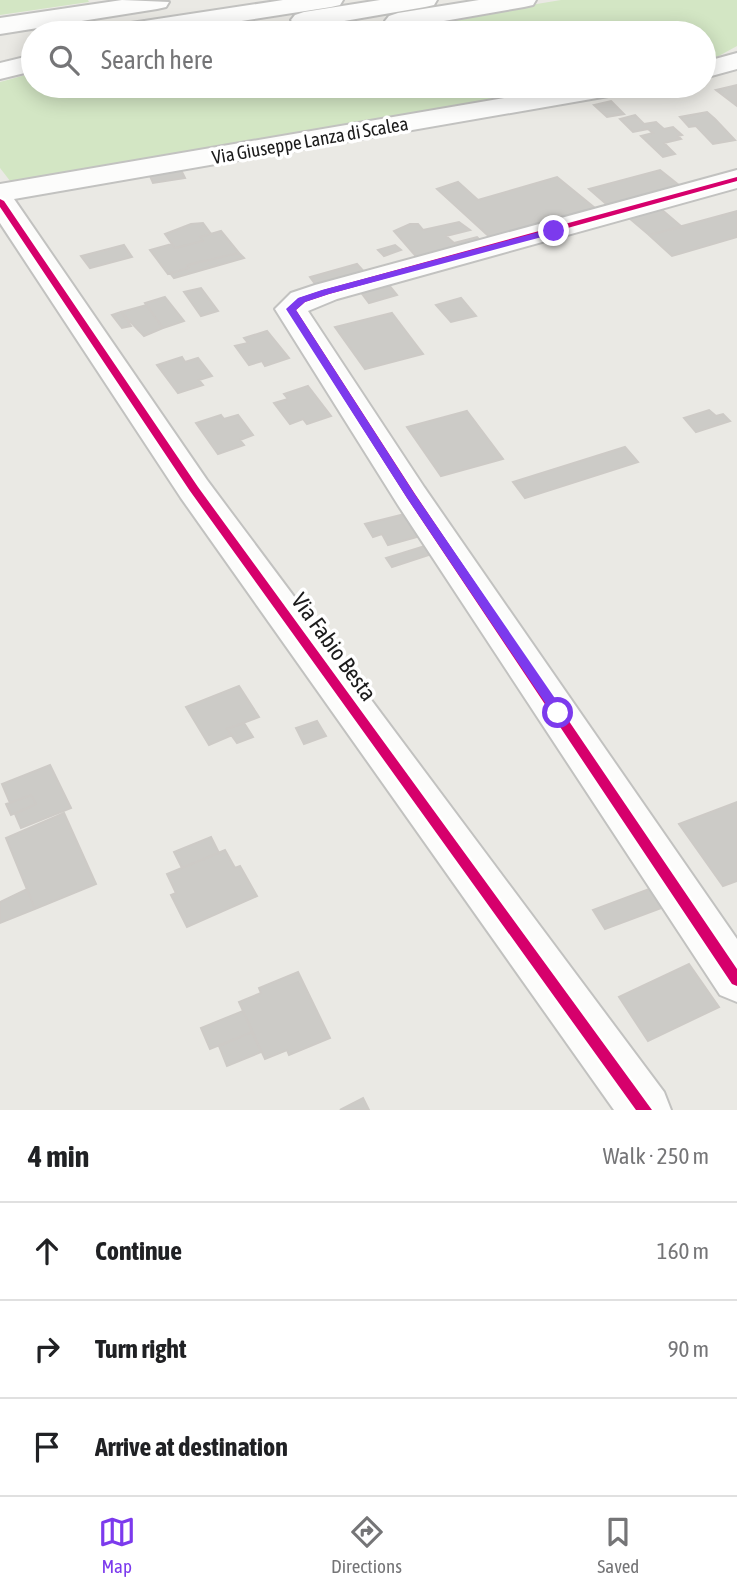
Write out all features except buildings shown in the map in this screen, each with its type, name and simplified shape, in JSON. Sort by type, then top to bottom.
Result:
[{"type":"street","points":[[26,21],[108,5],[173,0]]},
{"type":"street","points":[[195,21],[331,0]]},
{"type":"street","points":[[294,21],[425,0]]},
{"type":"street","points":[[394,21],[524,0]]},
{"type":"street","points":[[0,26],[21,22]]},
{"type":"street","points":[[0,52],[21,49]]},
{"type":"street","points":[[716,67],[737,61]]},
{"type":"street","points":[[0,71],[21,66]]},
{"type":"street","name":"Via Giuseppe Lanza di Scalea","points":[[0,193],[550,98]]},
{"type":"street","points":[[737,180],[326,292],[302,300],[290,309],[411,496],[737,980]]},
{"type":"street","name":"Via Fabio Besta","points":[[0,201],[194,489],[645,1110]]},
{"type":"green space","points":[[0,0],[88,0],[89,2],[0,15]]},
{"type":"green space","points":[[561,0],[737,0],[737,46],[716,57],[716,21],[434,21]]},
{"type":"green space","points":[[21,76],[21,98],[519,98],[14,186],[0,168],[0,82]]},
{"type":"cycle path","points":[[737,179],[326,292],[302,300],[291,309],[411,496],[737,980]]},
{"type":"cycle path","points":[[0,201],[194,489],[645,1110]]},
{"type":"route","points":[[554,231],[326,292],[302,300],[290,309],[411,496],[558,713]]}]
